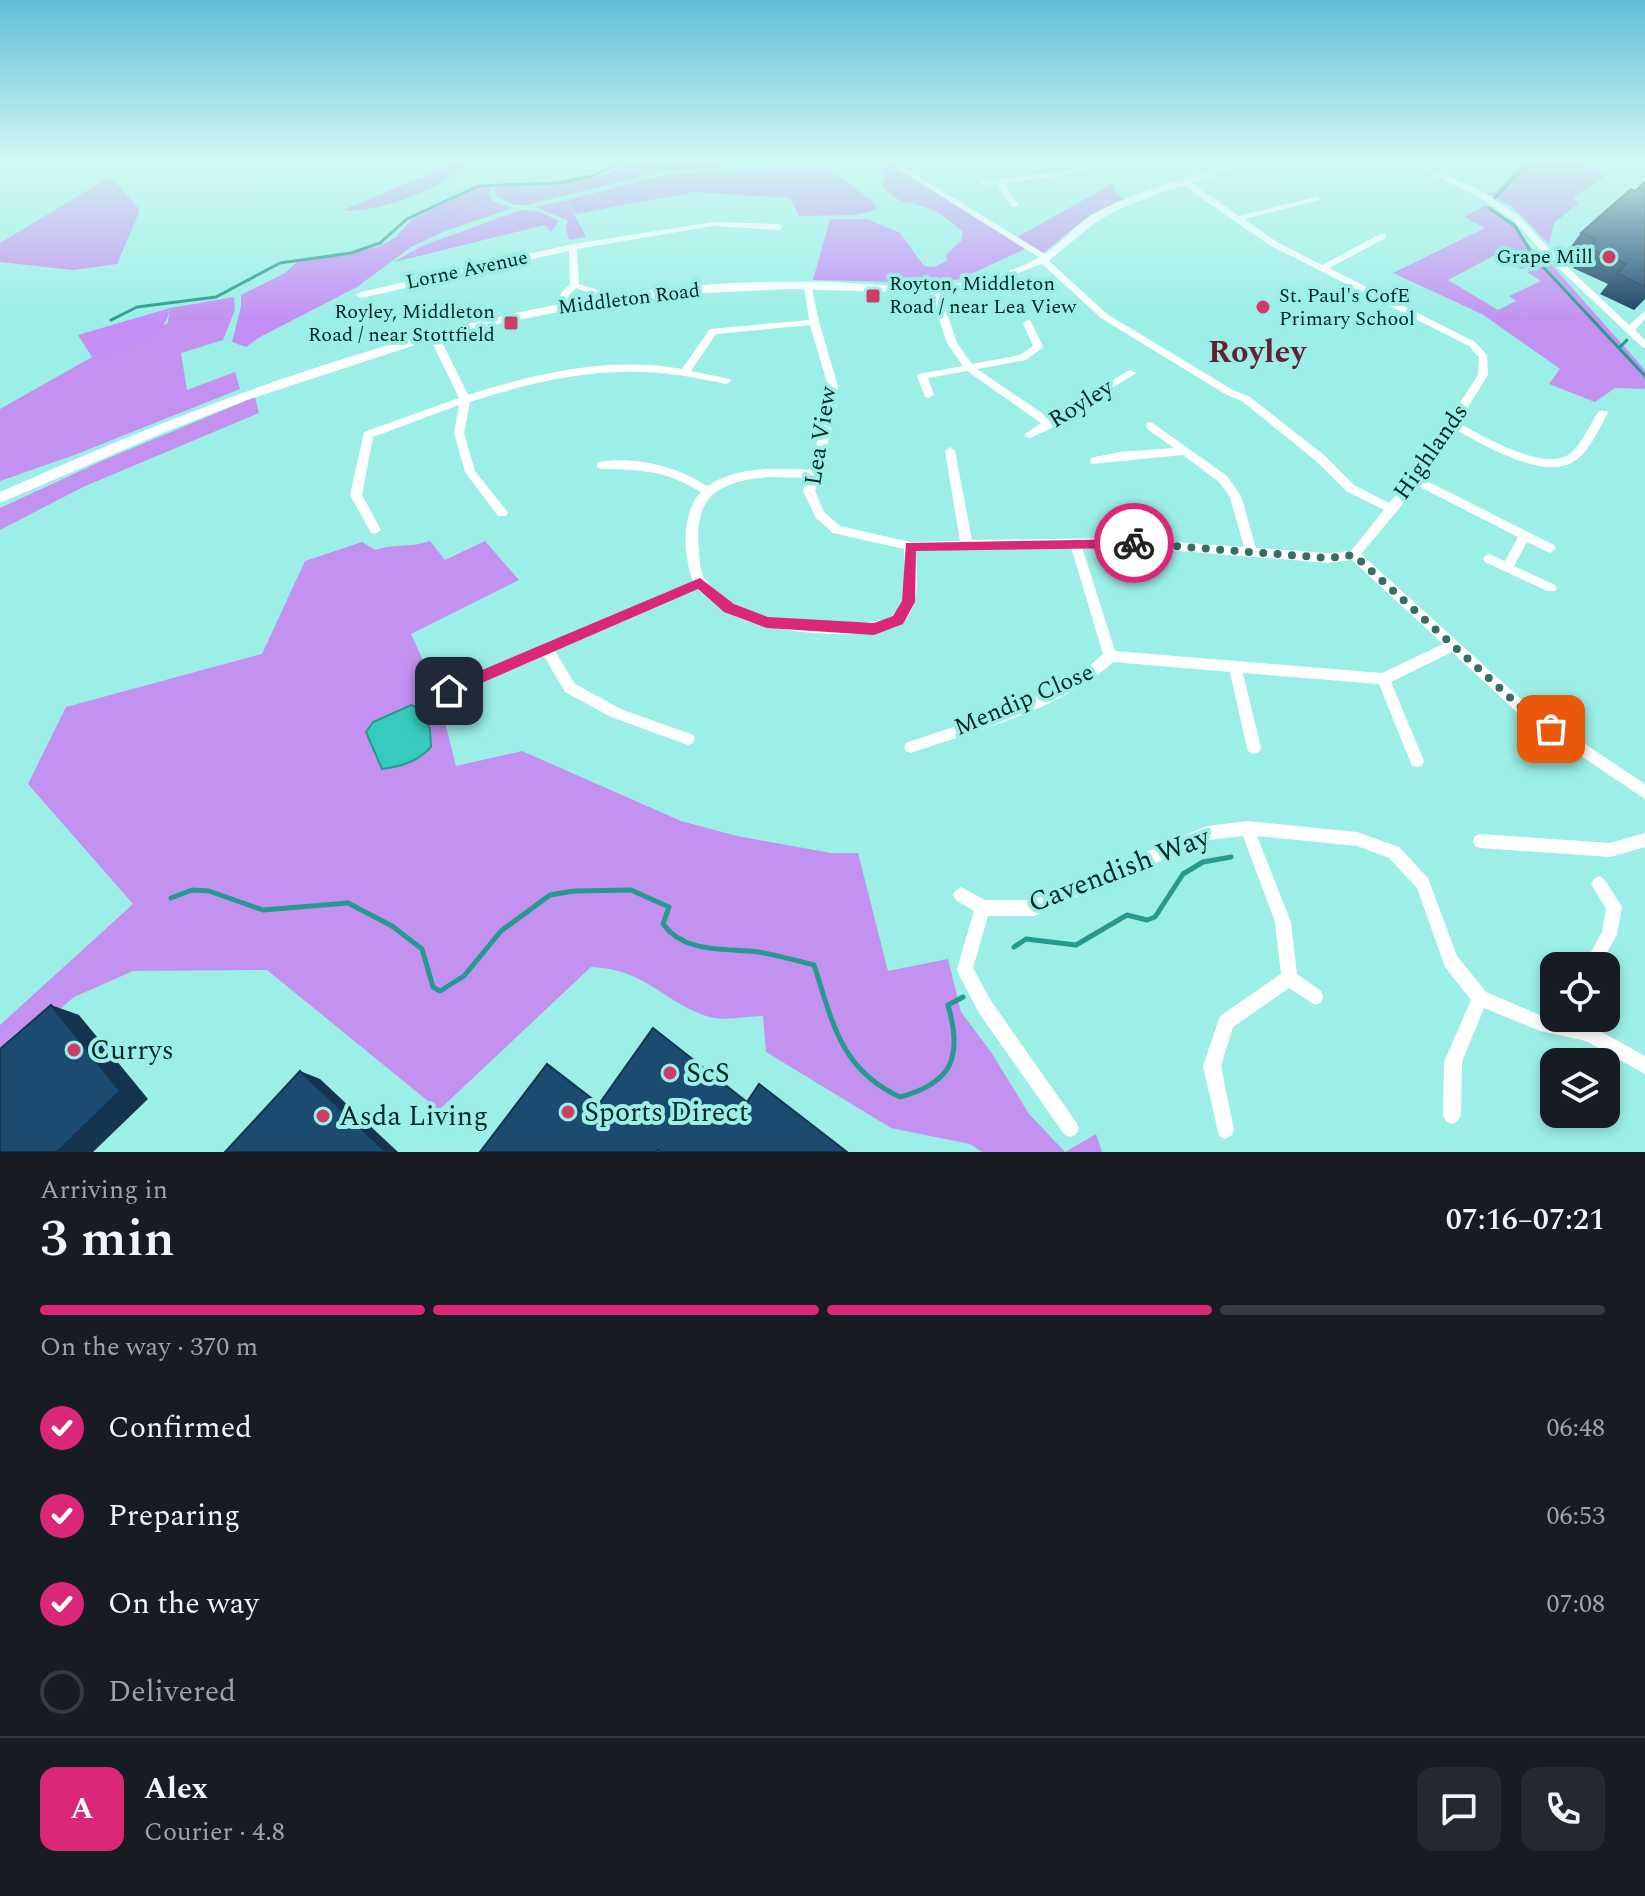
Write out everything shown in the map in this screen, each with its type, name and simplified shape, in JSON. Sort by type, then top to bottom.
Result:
[{"type":"main road","name":"Middleton Road","points":[[0,498],[99,454],[250,395],[434,336],[563,306],[685,291],[808,286],[934,289],[966,285],[1044,259],[1097,217],[1108,213]]},
{"type":"street","name":"Highlands","points":[[971,213],[1044,259],[1104,316],[1229,392],[1246,399],[1320,458],[1350,488],[1391,509],[1416,480],[1483,375],[1484,357],[1472,344],[1322,268]]},
{"type":"street","points":[[1232,213],[1274,244],[1322,268],[1383,236]]},
{"type":"street","points":[[1240,218],[1260,213]]},
{"type":"street","points":[[1508,213],[1645,345]]},
{"type":"street","name":"Lorne Avenue","points":[[361,295],[573,247],[713,224],[782,228]]},
{"type":"street","points":[[573,247],[575,285]]},
{"type":"street","points":[[575,285],[604,295],[606,299]]},
{"type":"street","points":[[563,306],[566,293],[575,285]]},
{"type":"street","name":"Lea View","points":[[808,286],[814,322],[833,386],[829,419],[809,491],[820,515],[837,530],[910,546],[1024,547],[1119,542],[1328,558],[1354,555]]},
{"type":"street","points":[[934,289],[952,343],[970,369],[1050,424]]},
{"type":"street","points":[[1630,329],[1645,314]]},
{"type":"street","points":[[686,371],[713,331],[814,322]]},
{"type":"street","points":[[929,395],[922,376],[1023,358],[1038,347],[1028,323]]},
{"type":"street","points":[[434,336],[465,399],[459,433],[470,472],[502,513]]},
{"type":"street","points":[[375,530],[356,495],[368,435],[528,378],[562,371],[625,366],[686,371],[726,381]]},
{"type":"street","name":"Royley","points":[[1030,434],[1131,373]]},
{"type":"street","points":[[1452,424],[1529,460],[1558,464],[1573,458],[1603,413]]},
{"type":"street","points":[[1151,426],[1223,479],[1235,496],[1251,552]]},
{"type":"street","points":[[950,451],[967,545]]},
{"type":"street","points":[[1095,461],[1183,451]]},
{"type":"street","points":[[602,465],[653,467],[680,473],[706,490]]},
{"type":"street","points":[[812,474],[760,471],[718,481],[706,490],[691,526],[694,566],[700,583],[729,608],[767,622],[874,629],[898,620],[909,602],[910,546]]},
{"type":"street","points":[[1416,480],[1550,548]]},
{"type":"street","points":[[1391,509],[1354,555],[1526,712],[1645,792]]},
{"type":"street","points":[[1507,568],[1525,535]]},
{"type":"street","name":"Mendip Close","points":[[911,747],[1049,695],[1100,669],[1110,656],[1075,543]]},
{"type":"street","points":[[1489,559],[1551,588]]},
{"type":"street","points":[[449,691],[700,583]]},
{"type":"street","points":[[1110,656],[1383,679],[1452,646]]},
{"type":"street","points":[[546,648],[570,688],[616,713],[688,739]]},
{"type":"street","points":[[1235,667],[1254,748]]},
{"type":"street","points":[[1383,679],[1417,761]]},
{"type":"street","points":[[1247,828],[1283,922],[1289,978],[1315,997]]},
{"type":"street","name":"Cavendish Way","points":[[983,908],[1034,908],[1207,833],[1247,828],[1357,839],[1394,852],[1423,883],[1451,961],[1480,998],[1540,1023]]},
{"type":"street","points":[[1480,841],[1610,850],[1645,840]]},
{"type":"street","points":[[1599,884],[1614,907],[1609,934],[1599,952]]},
{"type":"street","points":[[961,895],[983,908],[965,969],[985,1007],[1070,1128]]},
{"type":"street","points":[[1225,1130],[1212,1066],[1226,1022],[1289,978]]},
{"type":"street","points":[[1452,1115],[1453,1062],[1480,998]]},
{"type":"street","name":"Cavendish Way","points":[[1598,1032],[1645,1065]]},
{"type":"shaded area","points":[[50,213],[139,213],[117,264],[73,270],[0,262],[0,243]]},
{"type":"shaded area","points":[[425,213],[466,213],[445,231],[411,247],[357,287],[246,347],[232,342],[241,295],[285,273],[297,262],[378,247],[396,237],[412,219]]},
{"type":"shaded area","points":[[466,213],[499,213],[445,231]]},
{"type":"shaded area","points":[[513,213],[543,213],[559,221],[551,232],[545,225],[394,262],[422,246]]},
{"type":"shaded area","points":[[549,213],[574,213],[586,237],[569,240],[567,220]]},
{"type":"shaded area","points":[[797,213],[864,213],[855,215],[799,216]]},
{"type":"shaded area","points":[[937,213],[968,213],[1025,249],[960,279],[940,283],[813,280],[830,219],[868,219],[900,233],[924,266],[934,267],[947,261],[946,255],[961,241],[963,232]]},
{"type":"shaded area","points":[[1061,213],[1095,213],[1042,254],[1017,237]]},
{"type":"shaded area","points":[[1472,213],[1498,213],[1509,220],[1541,260],[1522,269],[1495,255],[1448,280],[1498,310],[1516,301],[1509,296],[1541,281],[1527,272],[1550,263],[1645,370],[1645,389],[1615,388],[1595,402],[1549,384],[1560,369],[1482,314],[1393,273],[1485,228],[1464,217]]},
{"type":"shaded area","points":[[1519,213],[1567,213],[1554,223],[1549,244]]},
{"type":"shaded area","points":[[234,297],[235,310],[223,340],[181,353],[187,390],[235,372],[240,389],[0,481],[0,409],[92,357],[168,323],[170,308]]},
{"type":"shaded area","points":[[170,308],[160,330],[151,337],[92,357],[78,335]]},
{"type":"shaded area","points":[[255,397],[259,413],[83,487],[0,530],[0,508],[104,460]]},
{"type":"shaded area","points":[[430,541],[445,560],[485,541],[519,580],[411,634],[437,691],[456,766],[522,751],[681,821],[737,836],[831,853],[858,853],[888,971],[948,959],[961,1012],[991,1052],[1029,1114],[1065,1152],[982,1152],[970,1144],[891,1128],[766,1052],[763,1016],[712,1018],[625,973],[591,967],[439,1110],[267,970],[133,971],[74,997],[0,1060],[0,1025],[133,904],[28,784],[66,707],[262,654],[305,561],[362,542],[375,550]]},
{"type":"shaded area","points":[[1096,1134],[1102,1152],[1065,1152]]},
{"type":"water","points":[[411,705],[421,709],[430,729],[431,747],[409,762],[382,769],[366,732],[373,722]]},
{"type":"building","points":[[1604,213],[1645,213],[1645,287],[1617,273],[1626,264],[1588,248],[1597,239],[1581,233]]},
{"type":"building","name":"Currys","points":[[51,1005],[120,1091],[57,1152],[0,1152],[0,1049]]},
{"type":"building","points":[[653,1028],[747,1102],[759,1084],[847,1152],[480,1152],[547,1064],[599,1104]]},
{"type":"building","name":"Asda Living","points":[[300,1071],[386,1152],[225,1152]]},
{"type":"waterway","points":[[111,320],[137,307],[216,297],[280,263],[351,253],[380,243],[407,219],[420,213]]},
{"type":"waterway","points":[[1496,213],[1515,226],[1534,257]]},
{"type":"waterway","points":[[1544,268],[1645,376]]},
{"type":"waterway","points":[[1619,348],[1627,340]]},
{"type":"waterway","points":[[1014,947],[1026,939],[1076,945],[1127,915],[1147,920],[1155,917],[1183,874],[1203,862],[1231,857]]},
{"type":"waterway","points":[[171,898],[192,890],[209,891],[263,910],[348,903],[392,926],[422,949],[433,987],[440,991],[464,976],[501,931],[550,895],[574,891],[631,890],[669,907],[663,924],[672,934],[694,945],[758,952],[814,965],[834,1025],[851,1058],[880,1086],[900,1097],[932,1084],[949,1066],[954,1040],[948,1005],[963,997]]},
{"type":"way so far","points":[[1134,543],[1328,558],[1354,555],[1526,712],[1551,729]]},
{"type":"place","name":"Grape Mill","points":[[1609,257]]},
{"type":"place","name":"Royton, Middleton Road / near Lea View","points":[[873,296]]},
{"type":"place","name":"St. Paul's CofE Primary School","points":[[1263,307]]},
{"type":"place","name":"Royley, Middleton Road / near Stottfield","points":[[511,323]]},
{"type":"place","name":"Currys","points":[[74,1050]]},
{"type":"place","name":"ScS","points":[[670,1073]]},
{"type":"place","name":"Sports Direct","points":[[568,1112]]},
{"type":"place","name":"Asda Living","points":[[323,1116]]},
{"type":"district","name":"Royley","points":[[1257,352]]},
{"type":"route","points":[[449,691],[700,583],[729,608],[767,622],[874,629],[898,620],[909,602],[910,546],[1024,547],[1134,543]]}]
